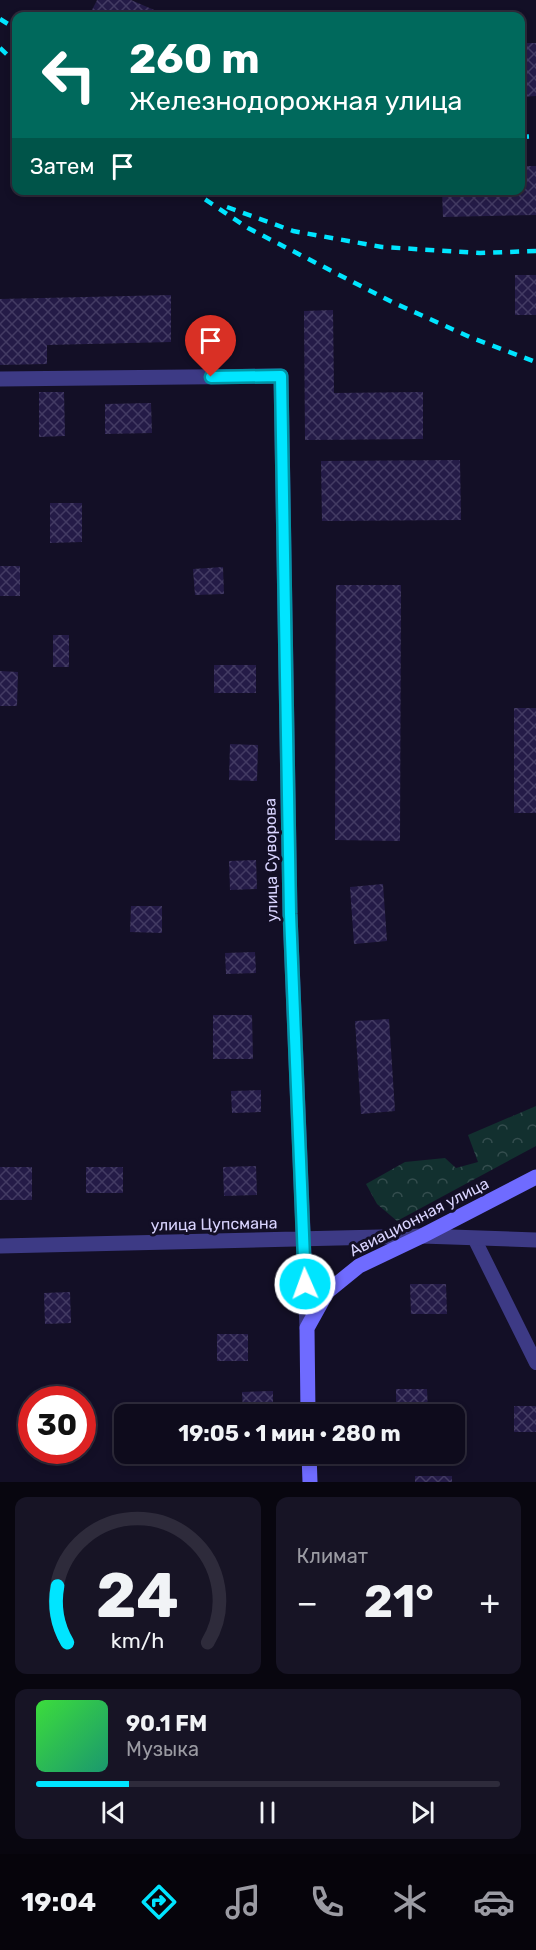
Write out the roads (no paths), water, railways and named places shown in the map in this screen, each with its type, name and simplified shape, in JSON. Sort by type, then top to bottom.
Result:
[{"type":"main road","name":"Авиационная улица","points":[[307,1328],[327,1292],[358,1266],[536,1177]]},
{"type":"main road","name":"улица Суворова","points":[[307,1328],[308,1404]]},
{"type":"main road","points":[[309,1464],[310,1482]]},
{"type":"street","name":"улица Суворова","points":[[0,380],[281,376],[290,914],[307,1328]]},
{"type":"street","name":"улица Цупсмана","points":[[0,1246],[422,1236],[536,1240]]},
{"type":"lane","points":[[474,1238],[536,1363]]},
{"type":"railway","points":[[0,19],[12,26]]},
{"type":"railway","points":[[0,48],[12,59]]},
{"type":"railway","points":[[525,137],[536,136]]},
{"type":"railway","points":[[198,195],[248,228],[392,302],[472,338],[536,362]]},
{"type":"railway","points":[[227,207],[293,231],[382,247],[480,253],[536,251]]}]
